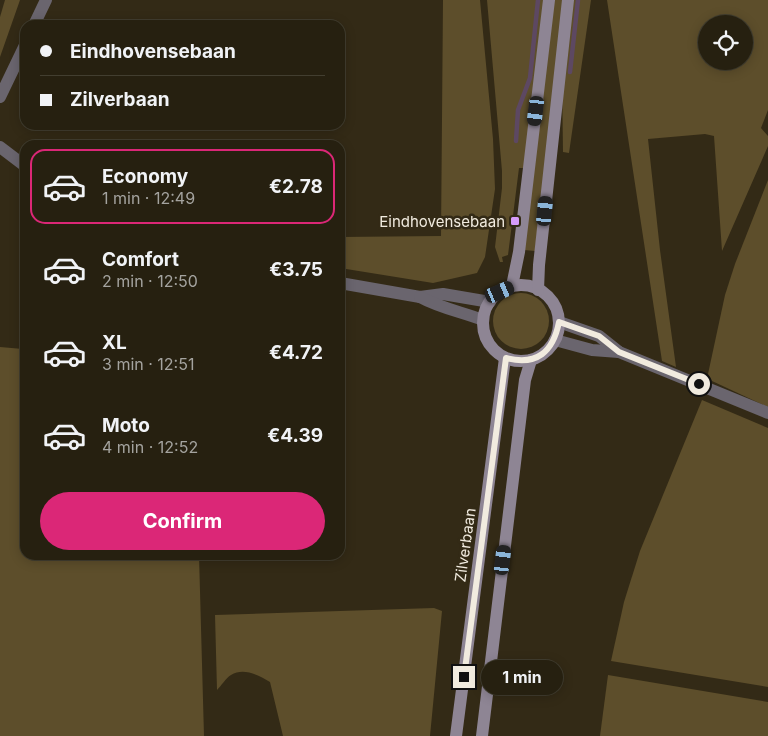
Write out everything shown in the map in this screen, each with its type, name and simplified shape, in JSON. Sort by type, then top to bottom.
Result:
[{"type":"main road","points":[[512,286],[518,257],[549,0]]},
{"type":"main road","points":[[538,290],[539,265],[568,0]]},
{"type":"main road","points":[[512,286],[530,287],[538,290],[549,298],[556,309],[559,322],[555,340],[545,353],[531,360],[518,361],[506,358],[496,352],[488,343],[484,332],[483,320],[490,302],[500,292],[512,286]]},
{"type":"main road","name":"Zilverbaan","points":[[456,736],[506,358]]},
{"type":"main road","points":[[482,736],[525,380],[531,360]]},
{"type":"street","points":[[36,20],[46,0]]},
{"type":"street","points":[[0,97],[20,55]]},
{"type":"street","points":[[0,147],[20,162]]},
{"type":"street","points":[[345,284],[420,297],[443,294],[490,302]]},
{"type":"street","points":[[420,297],[441,308],[462,312],[483,320]]},
{"type":"street","points":[[559,322],[599,336],[619,352],[768,413]]},
{"type":"street","points":[[555,340],[592,350],[619,352]]},
{"type":"shaded area","points":[[5,0],[20,0],[0,57],[0,17]]},
{"type":"shaded area","points":[[443,0],[480,0],[493,139],[495,189],[485,257],[477,273],[433,283],[345,269],[345,237],[441,236]]},
{"type":"shaded area","points":[[487,0],[545,0],[525,168],[519,168],[508,255],[502,257],[503,262],[500,262],[495,247],[502,188],[502,171]]},
{"type":"shaded area","points":[[553,0],[564,0],[535,251],[524,250]]},
{"type":"shaded area","points":[[572,0],[591,0],[569,153],[563,152],[562,80]]},
{"type":"shaded area","points":[[607,0],[768,0],[768,110],[761,128],[768,136],[768,146],[722,251],[714,136],[705,134],[648,139],[660,250],[676,367],[662,361]]},
{"type":"shaded area","points":[[768,180],[768,407],[712,381],[708,374],[725,295]]},
{"type":"shaded area","points":[[521,293],[532,295],[541,301],[547,310],[549,321],[547,332],[541,341],[532,347],[521,349],[510,347],[501,341],[495,332],[493,321],[495,310],[501,301],[510,295]]},
{"type":"shaded area","points":[[0,347],[20,349],[20,560],[199,560],[204,736],[0,736]]},
{"type":"shaded area","points":[[702,400],[768,428],[768,687],[611,661],[624,602],[640,551]]},
{"type":"shaded area","points":[[434,608],[442,611],[430,736],[283,736],[270,682],[252,673],[241,672],[229,676],[217,690],[215,615]]},
{"type":"shaded area","points":[[608,675],[768,702],[768,736],[600,736]]},
{"type":"waterway","points":[[516,141],[518,110],[530,78],[538,0]]},
{"type":"waterway","points":[[570,72],[578,0]]},
{"type":"place","name":"Eindhovensebaan","points":[[515,221]]},
{"type":"route","points":[[464,677],[506,358],[518,361],[531,360],[545,353],[555,340],[559,322],[599,336],[619,352],[699,384]]}]
